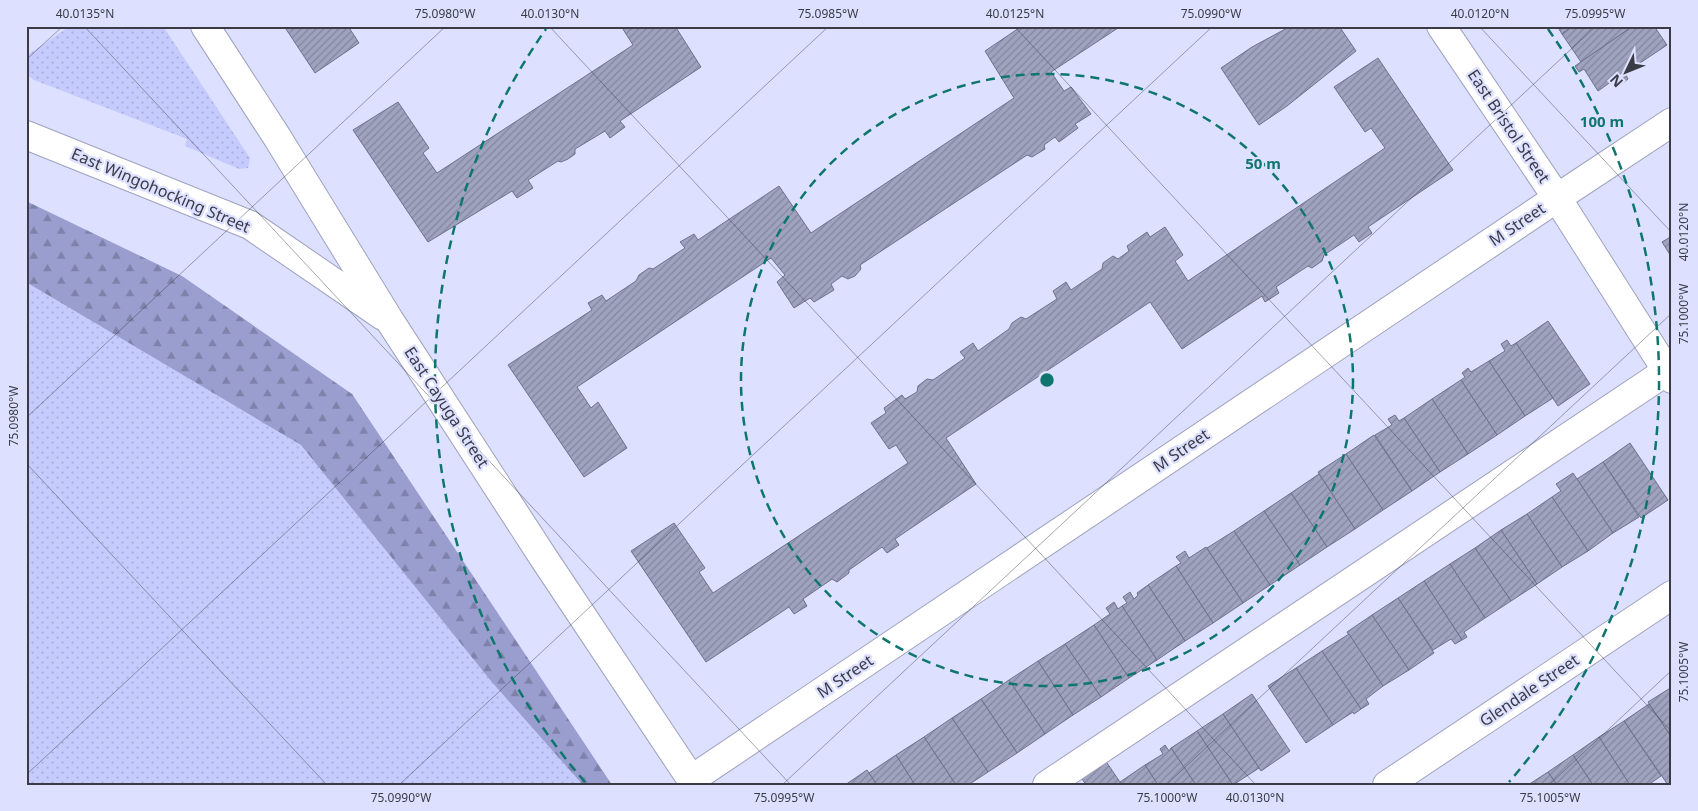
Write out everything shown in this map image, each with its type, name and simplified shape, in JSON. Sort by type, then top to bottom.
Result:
[{"type":"street","name":"East Cayuga Street","points":[[205,26],[277,136],[390,321],[414,355],[543,557],[693,782]]},
{"type":"street","name":"East Bristol Street","points":[[1442,26],[1557,198],[1669,375]]},
{"type":"street","name":"M Street","points":[[693,782],[1672,122]]},
{"type":"street","name":"East Wingohocking Street","points":[[26,135],[250,225],[390,321]]},
{"type":"street","points":[[1046,785],[1669,375]]},
{"type":"street","name":"Glendale Street","points":[[1387,785],[1672,595]]},
{"type":"shaded area","points":[[70,26],[163,26],[250,158],[248,168],[239,169],[185,146],[187,139],[34,80],[26,74],[26,56]]},
{"type":"shaded area","points":[[26,210],[352,394],[612,785],[26,785]]},
{"type":"green space","points":[[26,201],[182,276],[352,394],[612,785],[583,785],[491,681],[301,445],[26,282]]},
{"type":"building","points":[[284,26],[348,26],[359,43],[315,73]]},
{"type":"building","points":[[621,26],[675,26],[701,67],[620,121],[625,127],[610,138],[605,131],[575,149],[575,154],[568,159],[561,162],[558,161],[528,180],[533,188],[517,198],[512,191],[428,242],[353,130],[398,102],[429,148],[423,153],[437,173],[633,45]]},
{"type":"building","points":[[1022,26],[1121,26],[1051,72],[1064,91],[1071,87],[1091,114],[1075,124],[1078,128],[1059,142],[1055,137],[1044,145],[1045,149],[1032,157],[1027,155],[860,265],[861,269],[855,276],[848,279],[842,276],[831,284],[834,290],[814,302],[810,298],[794,308],[777,282],[785,275],[771,258],[577,387],[591,408],[598,402],[627,448],[584,477],[508,365],[592,310],[588,303],[602,295],[606,301],[636,281],[639,275],[649,268],[653,269],[685,248],[680,242],[694,234],[698,240],[779,186],[811,233],[1014,98],[985,51]]},
{"type":"building","points":[[1291,26],[1339,26],[1356,51],[1287,106],[1259,125],[1221,68],[1252,47]]},
{"type":"building","points":[[1557,26],[1573,26],[1562,34]]},
{"type":"building","points":[[1573,26],[1633,26],[1581,62],[1562,34]]},
{"type":"building","points":[[1633,26],[1654,26],[1667,45],[1625,73],[1628,79],[1619,86],[1615,79],[1598,91],[1584,69],[1579,72],[1575,66]]},
{"type":"building","points":[[1378,58],[1453,170],[1368,227],[1372,233],[1359,242],[1354,235],[1324,255],[1322,261],[1312,268],[1308,266],[1276,287],[1279,293],[1265,302],[1262,296],[1182,349],[1150,302],[946,438],[976,484],[895,539],[899,545],[887,553],[882,547],[849,570],[849,573],[837,582],[832,579],[803,599],[807,606],[794,614],[789,607],[706,662],[631,551],[674,523],[705,568],[699,572],[713,593],[908,463],[896,445],[889,449],[871,423],[886,413],[884,408],[902,395],[905,399],[917,392],[918,386],[927,379],[933,380],[965,358],[960,352],[973,343],[978,351],[1009,329],[1012,323],[1021,317],[1026,319],[1057,299],[1053,291],[1066,282],[1071,290],[1102,269],[1103,263],[1113,256],[1118,259],[1129,251],[1127,246],[1147,232],[1150,237],[1165,227],[1183,255],[1175,261],[1188,281],[1385,148],[1371,128],[1365,132],[1334,87]]},
{"type":"building","points":[[1672,236],[1672,258],[1662,242]]},
{"type":"building","points":[[1548,321],[1590,384],[1558,406],[1516,343]]},
{"type":"building","points":[[1507,340],[1511,346],[1516,343],[1553,398],[1525,416],[1489,361],[1505,351],[1501,344]]},
{"type":"building","points":[[1489,361],[1525,416],[1497,435],[1461,380],[1465,377],[1462,373],[1468,368],[1471,372]]},
{"type":"building","points":[[1461,380],[1497,435],[1468,454],[1432,399]]},
{"type":"building","points":[[1432,399],[1468,454],[1440,472],[1404,418]]},
{"type":"building","points":[[1395,415],[1399,421],[1404,418],[1440,472],[1412,491],[1375,435],[1392,425],[1388,419]]},
{"type":"building","points":[[1374,435],[1412,491],[1383,510],[1346,454]]},
{"type":"building","points":[[1630,443],[1668,500],[1641,518],[1603,462]]},
{"type":"building","points":[[1346,454],[1383,510],[1355,529],[1318,472]]},
{"type":"building","points":[[1603,462],[1639,517],[1613,533],[1577,479]]},
{"type":"building","points":[[1573,473],[1613,533],[1588,551],[1552,497],[1561,491],[1556,484]]},
{"type":"building","points":[[1319,474],[1355,529],[1327,547],[1291,493]]},
{"type":"building","points":[[1291,493],[1327,547],[1300,565],[1264,511]]},
{"type":"building","points":[[1552,497],[1588,551],[1562,567],[1527,514]]},
{"type":"building","points":[[1264,511],[1300,565],[1270,585],[1234,531]]},
{"type":"building","points":[[1527,514],[1562,567],[1537,584],[1501,530]]},
{"type":"building","points":[[1501,530],[1537,584],[1511,601],[1475,548]]},
{"type":"building","points":[[1234,531],[1270,585],[1243,603],[1207,548]]},
{"type":"building","points":[[1206,547],[1243,603],[1213,623],[1176,566],[1181,563],[1176,557],[1185,551],[1189,558]]},
{"type":"building","points":[[1475,548],[1511,601],[1485,618],[1450,564]]},
{"type":"building","points":[[1450,564],[1485,618],[1464,632],[1467,637],[1462,640],[1424,581]]},
{"type":"building","points":[[1176,566],[1213,623],[1185,641],[1148,585]]},
{"type":"building","points":[[1424,581],[1462,640],[1455,644],[1451,639],[1433,650],[1398,598]]},
{"type":"building","points":[[1148,585],[1185,641],[1157,660],[1122,606],[1127,603],[1123,597],[1130,592],[1134,599],[1138,595],[1137,593]]},
{"type":"building","points":[[1398,598],[1434,653],[1409,670],[1372,615]]},
{"type":"building","points":[[1114,602],[1118,609],[1122,606],[1157,660],[1129,678],[1094,625],[1110,614],[1106,608]]},
{"type":"building","points":[[1372,615],[1409,670],[1383,686],[1347,632]]},
{"type":"building","points":[[1094,625],[1129,678],[1101,697],[1065,644]]},
{"type":"building","points":[[1349,634],[1383,686],[1366,699],[1369,704],[1361,709],[1322,651]]},
{"type":"building","points":[[1065,644],[1101,697],[1073,715],[1038,661]]},
{"type":"building","points":[[1322,651],[1361,709],[1333,725],[1296,668]]},
{"type":"building","points":[[1038,661],[1073,715],[1045,734],[1009,680]]},
{"type":"building","points":[[1296,668],[1333,725],[1306,743],[1268,686]]},
{"type":"building","points":[[1009,680],[1045,734],[1017,753],[981,699]]},
{"type":"building","points":[[1672,687],[1672,738],[1648,702]]},
{"type":"building","points":[[1252,694],[1290,751],[1261,771],[1223,714]]},
{"type":"building","points":[[981,699],[1017,753],[988,772],[952,718]]},
{"type":"building","points":[[1649,704],[1672,738],[1672,785],[1668,785],[1624,721]]},
{"type":"building","points":[[1223,714],[1259,768],[1233,785],[1197,731]]},
{"type":"building","points":[[952,718],[988,772],[968,785],[956,785],[924,737]]},
{"type":"building","points":[[1624,721],[1661,776],[1648,785],[1630,785],[1599,737]]},
{"type":"building","points":[[1197,731],[1233,785],[1196,785],[1171,748]]},
{"type":"building","points":[[924,737],[956,785],[915,785],[896,755]]},
{"type":"building","points":[[1599,737],[1630,785],[1593,785],[1573,755]]},
{"type":"building","points":[[1165,745],[1169,751],[1171,748],[1196,785],[1158,785],[1145,765],[1163,754],[1160,749]]},
{"type":"building","points":[[896,755],[915,785],[877,785],[869,773]]},
{"type":"building","points":[[1573,755],[1593,785],[1557,785],[1548,772]]},
{"type":"building","points":[[1105,760],[1122,785],[1086,785],[1081,777]]},
{"type":"building","points":[[1145,765],[1158,785],[1122,785],[1120,782]]},
{"type":"building","points":[[867,770],[877,785],[845,785]]},
{"type":"building","points":[[1548,772],[1557,785],[1528,785]]}]
